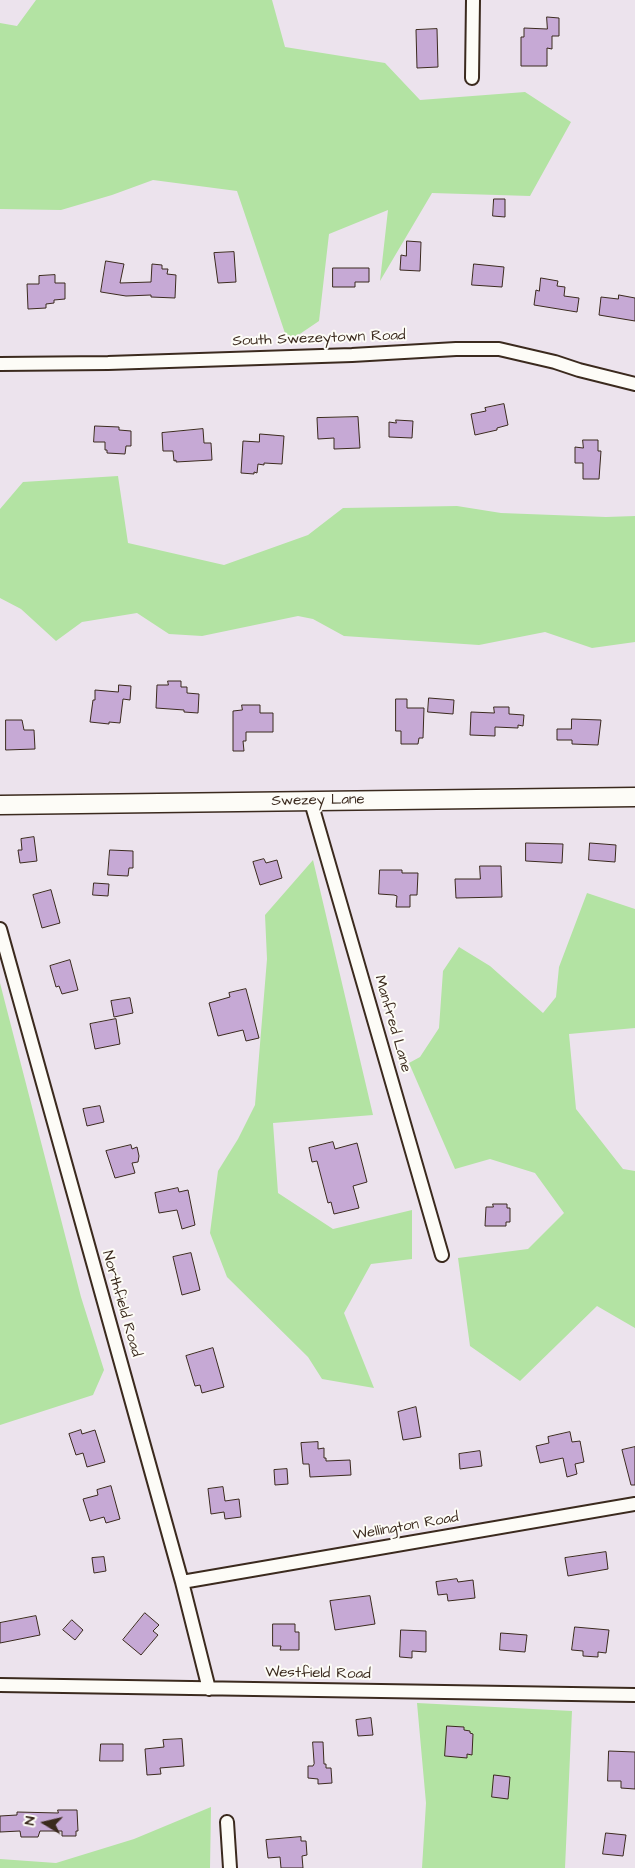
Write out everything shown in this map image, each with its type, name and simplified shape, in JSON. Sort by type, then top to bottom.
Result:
[{"type":"street","points":[[472,78],[473,0]]},
{"type":"street","name":"South Swezeytown Road","points":[[0,364],[108,363],[499,350],[555,362],[635,384]]},
{"type":"street","name":"Swezey Lane","points":[[0,805],[635,798]]},
{"type":"street","name":"Manfred Lane","points":[[311,802],[442,1255]]},
{"type":"street","name":"Northfield Road","points":[[0,929],[182,1582],[209,1688]]},
{"type":"street","name":"Wellington Road","points":[[182,1582],[635,1504]]},
{"type":"street","name":"Westfield Road","points":[[0,1685],[635,1695]]},
{"type":"street","points":[[227,1822],[230,1868]]},
{"type":"green space","points":[[36,0],[272,0],[285,47],[385,63],[420,100],[525,92],[571,122],[530,196],[432,193],[380,281],[388,210],[329,234],[319,321],[288,342],[237,191],[153,180],[112,195],[61,210],[0,209],[0,23],[17,26]]},
{"type":"green space","points":[[118,476],[128,543],[224,565],[308,535],[343,508],[457,506],[501,513],[606,517],[635,516],[635,642],[592,648],[545,632],[479,645],[344,636],[313,619],[298,616],[202,636],[169,634],[137,613],[82,622],[56,641],[21,609],[0,598],[0,509],[23,482]]},
{"type":"green space","points":[[313,860],[373,1115],[273,1123],[278,1193],[333,1229],[412,1210],[412,1259],[371,1264],[344,1313],[374,1388],[322,1379],[308,1357],[227,1277],[210,1233],[218,1171],[238,1139],[255,1105],[267,959],[265,915]]},
{"type":"green space","points":[[587,893],[635,909],[635,1028],[569,1034],[576,1109],[623,1169],[635,1171],[635,1328],[597,1306],[520,1381],[470,1346],[458,1258],[528,1249],[564,1213],[535,1173],[490,1159],[455,1169],[409,1063],[420,1057],[439,1028],[443,971],[459,947],[490,966],[543,1013],[556,997],[559,967]]},
{"type":"green space","points":[[0,983],[81,1297],[104,1370],[93,1395],[0,1425]]},
{"type":"green space","points":[[417,1703],[572,1711],[565,1868],[422,1868],[426,1803]]},
{"type":"green space","points":[[211,1807],[210,1868],[0,1868],[0,1859],[56,1863],[134,1839]]},
{"type":"building","points":[[547,17],[559,18],[559,36],[552,36],[552,49],[547,48],[547,66],[521,66],[521,37],[524,37],[524,28],[547,29]]},
{"type":"building","points":[[437,29],[438,67],[417,68],[416,30]]},
{"type":"building","points":[[494,199],[505,199],[505,217],[493,216]]},
{"type":"building","points":[[407,241],[421,242],[420,271],[400,270],[401,255],[406,256]]},
{"type":"building","points":[[234,252],[236,282],[218,283],[214,253]]},
{"type":"building","points":[[106,261],[124,264],[120,283],[151,282],[152,264],[162,265],[162,269],[168,269],[167,274],[176,275],[175,298],[151,297],[151,295],[126,296],[101,292]]},
{"type":"building","points":[[474,264],[504,267],[502,287],[472,285]]},
{"type":"building","points":[[333,268],[369,268],[369,282],[355,282],[355,287],[333,287]]},
{"type":"building","points":[[55,275],[55,283],[65,283],[65,299],[54,300],[54,303],[46,304],[46,308],[28,309],[27,284],[39,284],[39,276]]},
{"type":"building","points":[[541,278],[558,281],[557,286],[565,287],[564,296],[579,298],[577,312],[534,305],[536,290],[539,291]]},
{"type":"building","points":[[619,295],[635,298],[635,321],[599,315],[601,297],[618,299]]},
{"type":"building","points":[[504,404],[508,425],[497,428],[497,430],[475,435],[471,414],[486,411],[485,408]]},
{"type":"building","points":[[358,417],[360,448],[334,449],[334,438],[318,439],[317,418]]},
{"type":"building","points":[[396,420],[413,421],[412,438],[389,437],[389,422],[396,423]]},
{"type":"building","points":[[95,426],[119,427],[119,430],[131,431],[131,446],[126,446],[125,454],[107,453],[105,442],[94,442]]},
{"type":"building","points":[[203,429],[204,443],[211,443],[212,460],[176,462],[176,460],[174,461],[173,451],[163,451],[162,433]]},
{"type":"building","points":[[260,434],[284,436],[282,464],[258,464],[257,473],[241,473],[243,441],[259,442]]},
{"type":"building","points":[[583,440],[598,440],[598,451],[601,451],[599,479],[583,479],[583,463],[575,463],[575,447],[583,448]]},
{"type":"building","points":[[168,681],[181,681],[181,687],[187,687],[187,693],[199,694],[198,713],[156,708],[157,685],[168,685]]},
{"type":"building","points":[[119,685],[131,686],[130,700],[123,699],[120,723],[90,722],[93,700],[95,700],[95,690],[118,692]]},
{"type":"building","points":[[429,698],[454,700],[453,714],[428,712]]},
{"type":"building","points":[[396,699],[407,699],[407,708],[424,708],[423,738],[419,738],[418,744],[401,744],[401,731],[396,731]]},
{"type":"building","points":[[242,705],[260,705],[260,713],[273,713],[273,732],[246,732],[246,741],[243,741],[244,751],[233,751],[233,711],[242,710]]},
{"type":"building","points":[[494,707],[509,707],[509,714],[524,715],[523,726],[518,725],[518,728],[495,727],[495,736],[470,735],[471,712],[494,713]]},
{"type":"building","points":[[572,719],[601,720],[598,745],[572,744],[572,740],[557,740],[557,729],[571,729]]},
{"type":"building","points":[[6,720],[22,720],[24,730],[34,730],[35,749],[6,750]]},
{"type":"building","points":[[34,837],[37,861],[20,863],[18,850],[22,850],[21,839]]},
{"type":"building","points":[[526,843],[563,844],[562,863],[526,861]]},
{"type":"building","points":[[590,843],[616,845],[615,862],[589,860]]},
{"type":"building","points":[[110,850],[133,851],[133,868],[129,868],[128,876],[108,875]]},
{"type":"building","points":[[264,859],[266,863],[277,860],[282,878],[260,885],[253,862]]},
{"type":"building","points":[[480,866],[501,866],[502,897],[456,898],[455,879],[480,879]]},
{"type":"building","points":[[380,870],[402,870],[402,873],[418,873],[417,895],[410,895],[410,907],[396,907],[397,896],[379,894]]},
{"type":"building","points":[[94,883],[109,884],[108,896],[93,895]]},
{"type":"building","points":[[51,890],[60,923],[42,928],[33,895]]},
{"type":"building","points":[[70,960],[78,990],[62,994],[59,986],[56,987],[50,966]]},
{"type":"building","points":[[246,989],[259,1038],[246,1041],[243,1030],[218,1036],[209,1003],[230,997],[229,993]]},
{"type":"building","points":[[130,998],[133,1013],[114,1017],[111,1001]]},
{"type":"building","points":[[116,1019],[120,1044],[95,1049],[90,1024]]},
{"type":"building","points":[[100,1106],[104,1122],[87,1126],[83,1109]]},
{"type":"building","points":[[333,1142],[335,1149],[357,1143],[367,1182],[353,1186],[359,1208],[334,1214],[331,1202],[328,1203],[317,1161],[312,1162],[309,1148]]},
{"type":"building","points":[[131,1145],[132,1149],[137,1147],[139,1156],[138,1162],[132,1163],[135,1173],[115,1178],[106,1151]]},
{"type":"building","points":[[178,1188],[179,1192],[188,1190],[195,1225],[182,1229],[177,1210],[159,1213],[155,1193]]},
{"type":"building","points":[[493,1204],[507,1204],[507,1208],[510,1208],[510,1222],[506,1222],[506,1226],[485,1226],[486,1207],[493,1207]]},
{"type":"building","points":[[191,1253],[200,1290],[182,1295],[173,1257]]},
{"type":"building","points":[[213,1348],[224,1387],[202,1393],[200,1385],[195,1386],[186,1356]]},
{"type":"building","points":[[416,1407],[421,1437],[403,1440],[398,1412]]},
{"type":"building","points":[[81,1430],[82,1434],[95,1430],[105,1462],[87,1467],[83,1453],[76,1455],[69,1434]]},
{"type":"building","points":[[570,1432],[572,1442],[580,1441],[584,1462],[575,1464],[577,1474],[567,1477],[563,1458],[540,1463],[536,1446],[549,1443],[548,1437]]},
{"type":"building","points":[[318,1442],[318,1449],[324,1448],[324,1458],[326,1458],[326,1461],[350,1460],[351,1475],[310,1477],[309,1464],[303,1464],[301,1443]]},
{"type":"building","points":[[635,1447],[635,1485],[631,1485],[622,1450]]},
{"type":"building","points":[[480,1451],[482,1466],[460,1469],[459,1454]]},
{"type":"building","points":[[287,1469],[288,1484],[275,1485],[274,1470]]},
{"type":"building","points":[[111,1486],[120,1519],[106,1523],[104,1517],[90,1521],[83,1499],[98,1495],[97,1490]]},
{"type":"building","points":[[223,1487],[225,1501],[239,1499],[241,1517],[225,1519],[224,1512],[211,1514],[208,1489]]},
{"type":"building","points":[[606,1552],[608,1569],[568,1576],[565,1558]]},
{"type":"building","points":[[104,1557],[106,1571],[94,1573],[92,1558]]},
{"type":"building","points":[[457,1579],[458,1582],[473,1580],[475,1598],[448,1601],[447,1594],[438,1595],[436,1582]]},
{"type":"building","points":[[370,1596],[375,1624],[335,1630],[330,1601]]},
{"type":"building","points":[[145,1613],[159,1625],[153,1631],[158,1635],[141,1655],[123,1640]]},
{"type":"building","points":[[36,1616],[40,1635],[0,1643],[0,1623]]},
{"type":"building","points":[[72,1620],[83,1630],[75,1640],[63,1630]]},
{"type":"building","points":[[273,1624],[295,1624],[295,1632],[299,1632],[299,1650],[280,1650],[281,1646],[273,1646]]},
{"type":"building","points":[[575,1627],[609,1630],[606,1653],[598,1652],[598,1657],[583,1656],[583,1651],[572,1650]]},
{"type":"building","points":[[401,1630],[426,1631],[426,1652],[412,1651],[412,1658],[400,1657]]},
{"type":"building","points":[[501,1633],[527,1635],[525,1652],[500,1650]]},
{"type":"building","points":[[371,1718],[373,1735],[358,1736],[356,1720]]},
{"type":"building","points":[[447,1726],[464,1727],[464,1730],[470,1731],[473,1734],[472,1755],[467,1754],[467,1758],[445,1756]]},
{"type":"building","points":[[182,1739],[184,1766],[160,1768],[161,1774],[147,1775],[145,1749],[164,1747],[163,1740]]},
{"type":"building","points":[[313,1742],[323,1742],[324,1764],[326,1764],[326,1768],[331,1768],[332,1783],[318,1784],[318,1779],[308,1778],[308,1766],[313,1766],[314,1764]]},
{"type":"building","points":[[101,1744],[123,1744],[123,1761],[100,1761]]},
{"type":"building","points":[[609,1751],[635,1752],[635,1789],[621,1788],[621,1781],[608,1781]]},
{"type":"building","points":[[494,1775],[510,1777],[508,1799],[492,1797]]},
{"type":"building","points":[[58,1810],[77,1810],[78,1831],[76,1831],[76,1836],[62,1836],[62,1831],[40,1831],[38,1837],[21,1837],[20,1831],[0,1832],[0,1816],[17,1815],[17,1812],[58,1813]]},
{"type":"building","points":[[606,1833],[626,1835],[623,1856],[603,1854]]},
{"type":"building","points":[[301,1837],[301,1841],[306,1841],[307,1855],[302,1856],[303,1868],[281,1868],[280,1857],[268,1858],[266,1840]]}]
